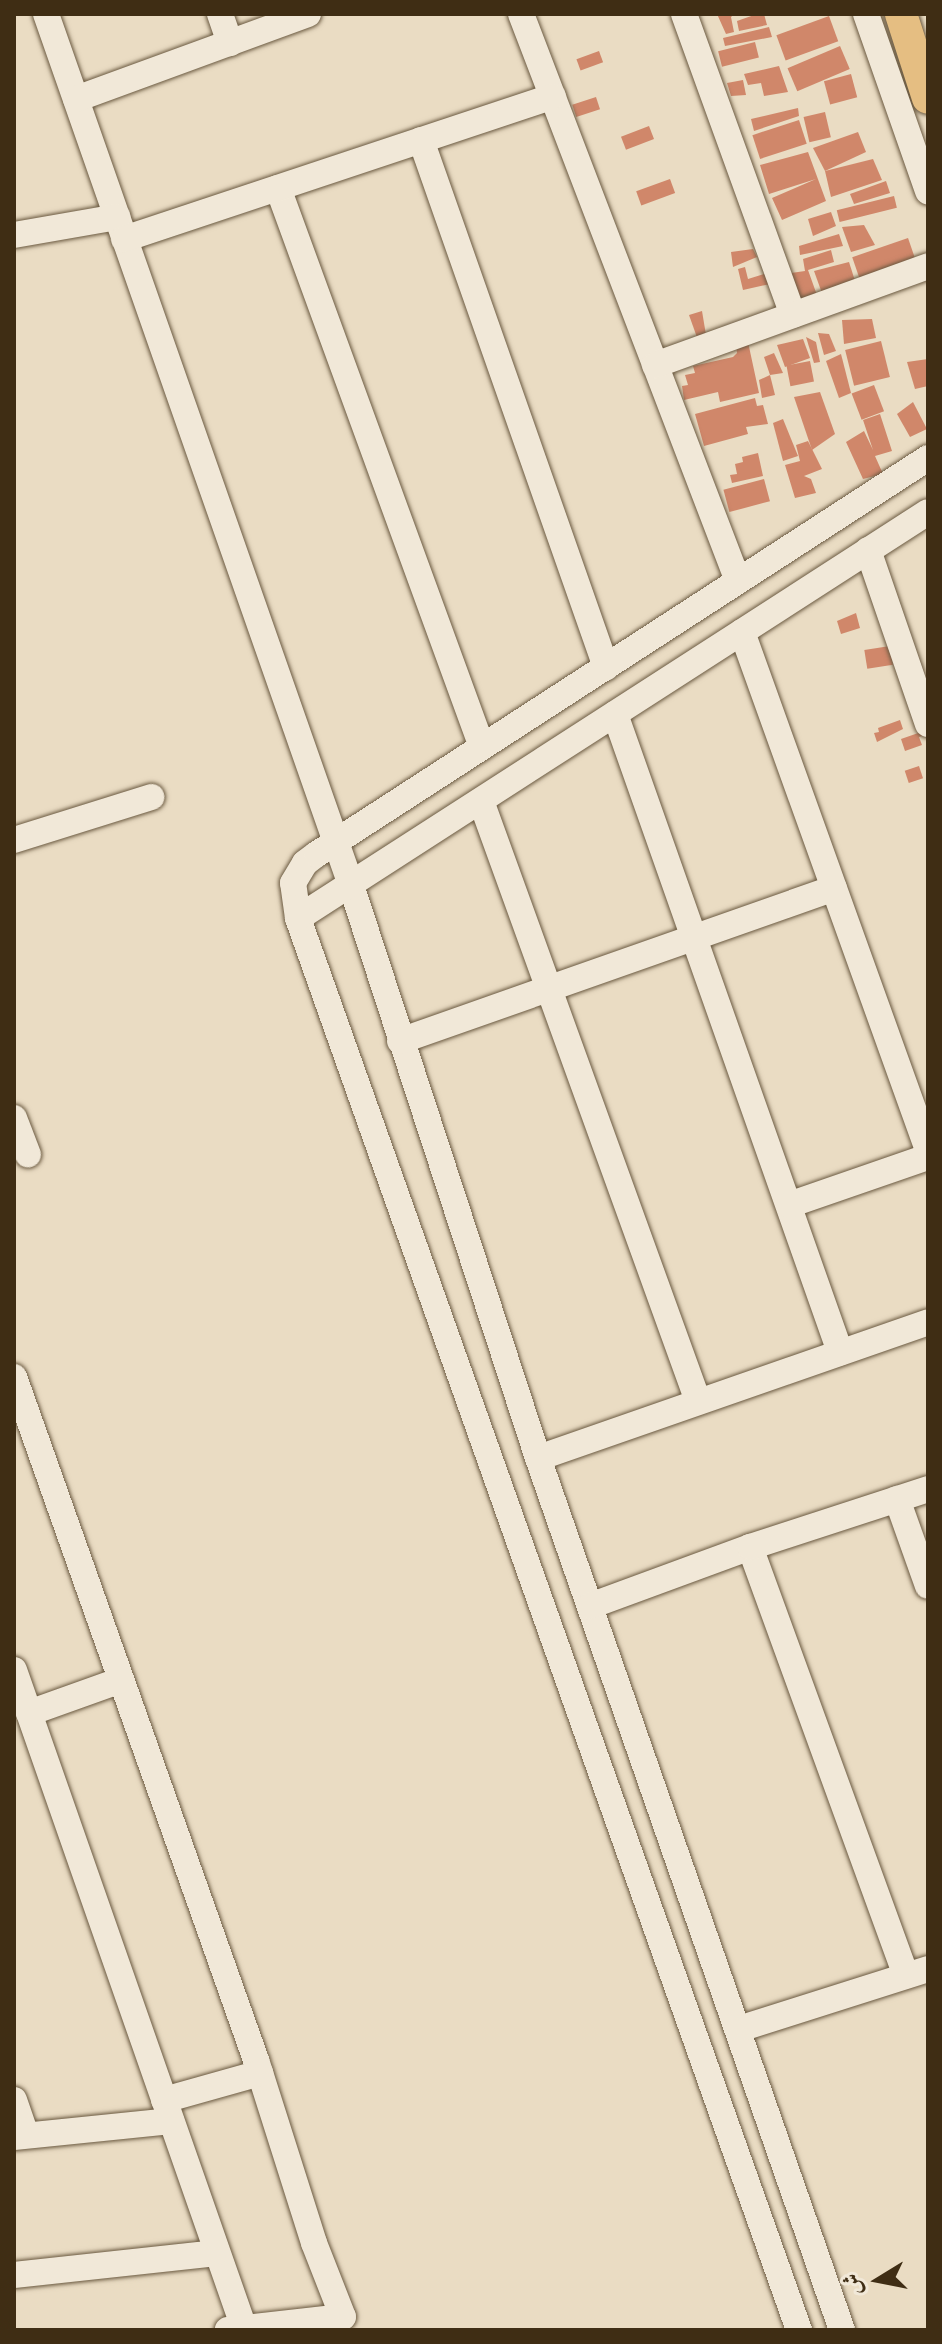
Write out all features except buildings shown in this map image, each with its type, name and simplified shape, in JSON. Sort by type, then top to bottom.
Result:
[{"type":"main road","points":[[901,14],[928,98]]},
{"type":"street","points":[[46,14],[351,885],[538,1458],[842,2330]]},
{"type":"street","points":[[220,14],[230,43]]},
{"type":"street","points":[[76,99],[308,14]]},
{"type":"street","points":[[521,14],[738,581]]},
{"type":"street","points":[[684,14],[793,315]]},
{"type":"street","points":[[866,14],[928,191]]},
{"type":"street","points":[[14,235],[121,228],[278,188],[553,96]]},
{"type":"street","points":[[421,140],[606,667]]},
{"type":"street","points":[[278,188],[482,747]]},
{"type":"street","points":[[655,365],[928,266]]},
{"type":"street","points":[[799,2330],[298,918],[293,883],[305,863],[336,842],[928,458]]},
{"type":"street","points":[[298,918],[928,512]]},
{"type":"street","points":[[868,550],[928,724]]},
{"type":"street","points":[[742,632],[928,1150]]},
{"type":"street","points":[[615,714],[840,1352]]},
{"type":"street","points":[[14,840],[151,797]]},
{"type":"street","points":[[481,801],[698,1401]]},
{"type":"street","points":[[400,1041],[834,888]]},
{"type":"street","points":[[14,1118],[28,1154]]},
{"type":"street","points":[[789,1205],[928,1157]]},
{"type":"street","points":[[538,1458],[928,1322]]},
{"type":"street","points":[[14,1377],[260,2073],[314,2243],[343,2317],[236,2329],[217,2253],[168,2111],[26,1727],[14,1670]]},
{"type":"street","points":[[590,1606],[750,1547],[928,1489]]},
{"type":"street","points":[[897,1499],[928,1586]]},
{"type":"street","points":[[739,2029],[917,1973],[750,1547]]},
{"type":"street","points":[[26,1727],[121,1680]]},
{"type":"street","points":[[14,2100],[20,2136],[168,2111],[260,2073]]},
{"type":"street","points":[[14,2275],[217,2253]]}]
